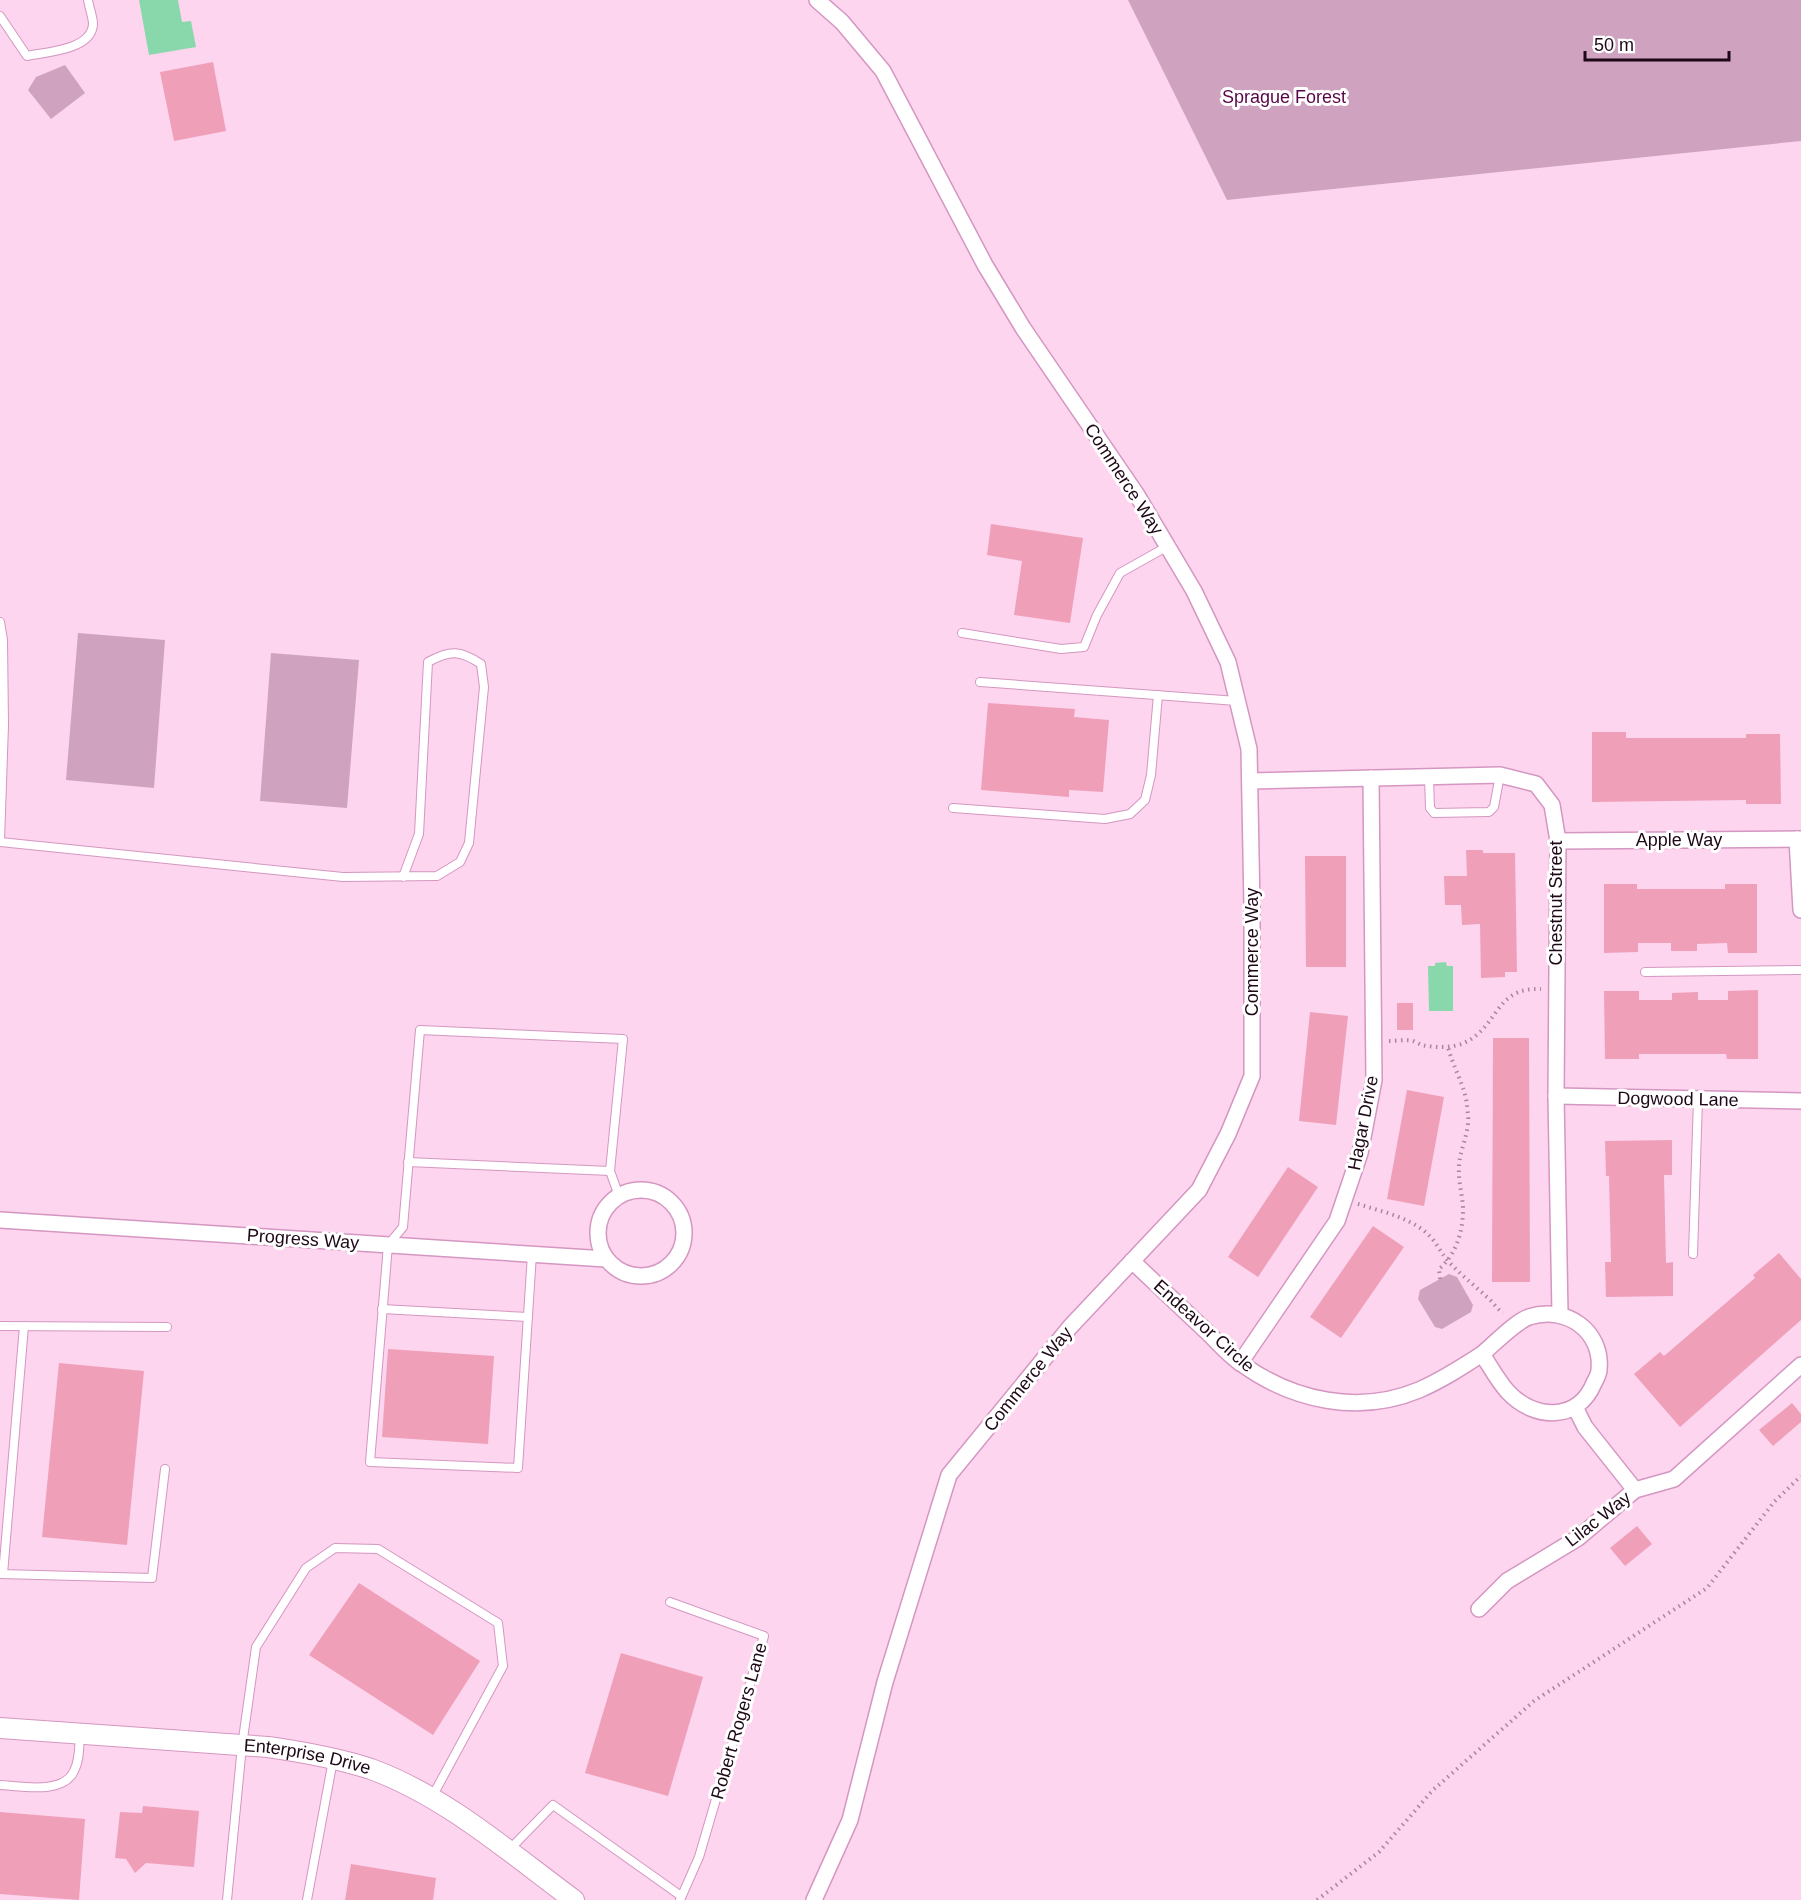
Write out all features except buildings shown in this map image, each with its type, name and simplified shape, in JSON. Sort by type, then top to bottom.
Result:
[{"type":"street","name":"Commerce Way","points":[[814,1900],[850,1820],[885,1682],[949,1475],[1070,1327],[1198,1190],[1228,1134],[1251,1076],[1250,749],[1227,662],[1194,591],[1137,495],[1023,328],[985,266],[883,70],[842,22],[817,0]]},
{"type":"street","name":"Chestnut Street","points":[[1250,781],[1500,775],[1536,784],[1552,805],[1558,841],[1556,1096],[1560,1314]]},
{"type":"street","name":"Hagar Drive","points":[[1240,1363],[1337,1221],[1360,1153],[1374,1080],[1371,778]]},
{"type":"street","name":"Apple Way","points":[[1558,841],[1799,839]]},
{"type":"street","points":[[1799,839],[1801,910]]},
{"type":"street","name":"Dogwood Lane","points":[[1556,1096],[1801,1101]]},
{"type":"street","name":"Progress Way","points":[[0,1220],[606,1259],[617,1269],[631,1275],[646,1276],[660,1272],[672,1263],[680,1250],[684,1236],[682,1221],[675,1207],[664,1197],[652,1192],[639,1190],[626,1192],[619,1197]]},
{"type":"street","points":[[606,1259],[600,1247],[598,1234],[600,1221],[605,1209],[619,1197]]},
{"type":"street","name":"Endeavor Circle","points":[[1132,1261],[1240,1363],[1270,1382],[1309,1398],[1344,1403],[1381,1401],[1417,1391],[1451,1374],[1482,1354],[1529,1317],[1560,1314]]},
{"type":"street","points":[[1482,1354],[1509,1392],[1535,1411],[1556,1413],[1575,1407],[1590,1393],[1599,1371],[1596,1343],[1578,1322],[1560,1314]]},
{"type":"street","name":"Lilac Way","points":[[1479,1609],[1507,1581],[1578,1538],[1635,1490],[1674,1479],[1801,1365]]},
{"type":"street","points":[[1575,1407],[1585,1427],[1635,1490]]},
{"type":"street","name":"Enterprise Drive","points":[[0,1728],[301,1751],[333,1758],[372,1770],[431,1798],[468,1822],[574,1900]]},
{"type":"lane","points":[[0,16],[27,56],[77,45],[88,38],[93,25],[88,0]]},
{"type":"lane","points":[[962,633],[1061,649],[1084,647],[1097,615],[1120,573],[1168,546]]},
{"type":"lane","points":[[0,622],[3,640],[4,725],[0,842],[343,877],[403,877],[437,876],[460,862],[470,843],[484,687],[481,664],[466,654],[445,653],[428,662],[419,834],[403,877]]},
{"type":"lane","points":[[980,682],[1237,701]]},
{"type":"lane","points":[[953,808],[1105,819],[1130,814],[1145,800],[1151,775],[1158,695]]},
{"type":"lane","points":[[1429,777],[1430,808],[1434,813],[1489,812],[1494,807],[1500,775]]},
{"type":"lane","points":[[1645,972],[1801,970]]},
{"type":"lane","points":[[531,1254],[518,1468],[370,1462],[388,1245],[403,1227],[420,1030],[623,1039],[610,1172],[619,1197]]},
{"type":"lane","points":[[1693,1254],[1698,1099]]},
{"type":"lane","points":[[408,1162],[610,1172]]},
{"type":"lane","points":[[382,1309],[528,1317]]},
{"type":"lane","points":[[0,1326],[167,1327]]},
{"type":"lane","points":[[24,1326],[2,1574],[152,1578],[165,1469]]},
{"type":"lane","points":[[227,1900],[242,1746],[256,1647],[306,1568],[335,1548],[378,1549],[498,1623],[503,1666],[431,1798]]},
{"type":"lane","name":"Robert Rogers Lane","points":[[670,1602],[764,1636],[699,1857],[681,1898]]},
{"type":"lane","points":[[0,1785],[39,1787],[58,1785],[74,1773],[79,1755],[80,1734]]},
{"type":"lane","points":[[307,1900],[333,1758]]},
{"type":"lane","points":[[508,1851],[553,1805],[681,1898]]},
{"type":"path","points":[[1374,1040],[1413,1041],[1421,1045],[1448,1047],[1464,1042],[1484,1028],[1508,997],[1518,990],[1557,989]]},
{"type":"path","points":[[1440,1279],[1439,1269],[1454,1252],[1461,1227],[1463,1210],[1458,1170],[1468,1124],[1464,1087],[1452,1062],[1448,1047]]},
{"type":"path","points":[[1344,1200],[1403,1218],[1422,1230],[1437,1243],[1448,1261],[1470,1284],[1489,1298],[1502,1314],[1511,1309]]},
{"type":"path","points":[[1317,1900],[1379,1852],[1433,1790],[1534,1701],[1707,1588],[1774,1502],[1801,1476]]},
{"type":"green space","name":"Sprague Forest","points":[[1128,0],[1801,0],[1801,141],[1227,200]]},
{"type":"green space","points":[[65,65],[85,93],[51,119],[28,90],[36,77]]},
{"type":"green space","points":[[78,633],[165,640],[154,788],[66,780]]},
{"type":"green space","points":[[271,653],[359,660],[347,808],[260,801]]},
{"type":"green space","points":[[1449,1274],[1457,1277],[1473,1305],[1471,1312],[1442,1329],[1435,1327],[1418,1299],[1420,1290]]},
{"type":"shaded area","points":[[139,0],[178,0],[182,22],[191,21],[196,47],[149,55]]},
{"type":"shaded area","points":[[1446,962],[1447,966],[1453,966],[1453,1011],[1429,1011],[1428,966]]}]
